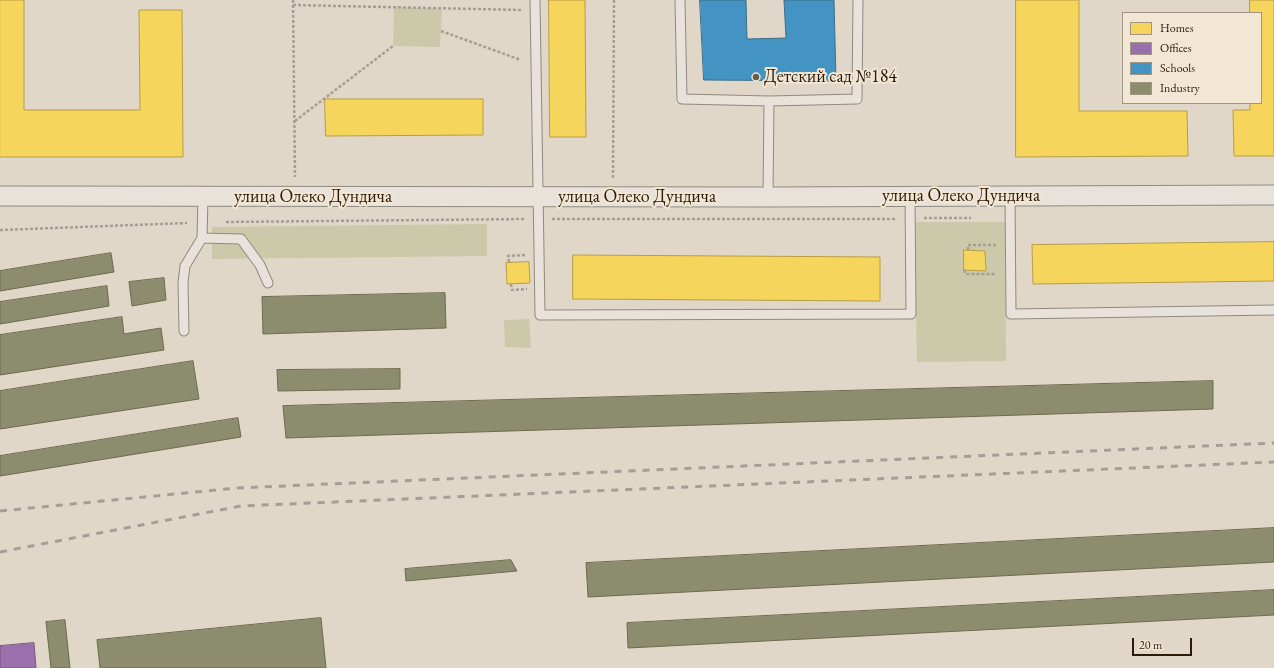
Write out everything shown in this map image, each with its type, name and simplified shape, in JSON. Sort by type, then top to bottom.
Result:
[{"type":"street","name":"улица Олеко Дундича","points":[[0,196],[768,198],[1010,195],[1274,195]]},
{"type":"lane","points":[[535,0],[540,315],[911,314],[910,196]]},
{"type":"lane","points":[[680,0],[682,99],[770,101],[857,99],[858,0]]},
{"type":"lane","points":[[768,198],[770,101]]},
{"type":"lane","points":[[1010,195],[1012,314],[1274,310]]},
{"type":"lane","points":[[184,331],[184,266],[202,238],[203,197]]},
{"type":"lane","points":[[202,238],[241,239],[260,265],[268,283]]},
{"type":"path","points":[[293,0],[295,182]]},
{"type":"path","points":[[613,180],[614,0]]},
{"type":"path","points":[[293,5],[535,10]]},
{"type":"path","points":[[441,32],[536,65]]},
{"type":"path","points":[[294,121],[393,46]]},
{"type":"path","points":[[0,230],[202,222],[910,218]]},
{"type":"path","points":[[968,250],[968,245],[1011,245]]},
{"type":"path","points":[[509,262],[508,256],[538,255]]},
{"type":"path","points":[[964,270],[966,274],[1011,274]]},
{"type":"path","points":[[511,284],[512,290],[539,289]]},
{"type":"shaded area","points":[[394,7],[442,9],[440,47],[393,46]]},
{"type":"shaded area","points":[[914,222],[1005,222],[1006,361],[917,362]]},
{"type":"shaded area","points":[[487,224],[487,256],[212,259],[212,227]]},
{"type":"shaded area","points":[[529,319],[531,348],[505,347],[504,320]]},
{"type":"building: Homes","points":[[0,0],[24,0],[24,110],[140,110],[139,10],[182,10],[183,157],[0,157]]},
{"type":"building: Homes","points":[[549,0],[585,0],[586,137],[550,137]]},
{"type":"building: Homes","points":[[1016,0],[1079,0],[1079,111],[1187,111],[1188,156],[1016,157]]},
{"type":"building: Homes","points":[[1250,0],[1274,0],[1274,156],[1234,156],[1233,110],[1250,110],[1250,104],[1262,104],[1262,12],[1250,12]]},
{"type":"building: Homes","points":[[325,99],[483,99],[483,135],[326,136]]},
{"type":"building: Homes","points":[[1274,242],[1274,281],[1033,284],[1032,245]]},
{"type":"building: Homes","points":[[964,250],[985,251],[986,271],[964,270]]},
{"type":"building: Homes","points":[[573,255],[880,257],[880,301],[573,299]]},
{"type":"building: Homes","points":[[529,262],[530,283],[507,284],[506,263]]},
{"type":"building: Offices","points":[[34,643],[36,668],[0,668],[0,646]]},
{"type":"building: Schools","points":[[700,0],[746,0],[747,39],[786,38],[784,0],[834,0],[836,81],[704,80]]},
{"type":"building: Industry","points":[[111,253],[114,272],[0,291],[0,271]]},
{"type":"building: Industry","points":[[164,278],[166,300],[132,306],[129,282]]},
{"type":"building: Industry","points":[[107,286],[109,306],[0,324],[0,302]]},
{"type":"building: Industry","points":[[445,293],[446,328],[263,334],[262,297]]},
{"type":"building: Industry","points":[[122,317],[124,334],[161,328],[164,350],[0,375],[0,335]]},
{"type":"building: Industry","points":[[193,361],[199,399],[0,429],[0,391]]},
{"type":"building: Industry","points":[[400,369],[400,389],[278,391],[277,370]]},
{"type":"building: Industry","points":[[1213,381],[1213,409],[286,438],[283,406]]},
{"type":"building: Industry","points":[[238,418],[241,437],[0,476],[0,456]]},
{"type":"building: Industry","points":[[1274,528],[1274,562],[588,597],[586,563]]},
{"type":"building: Industry","points":[[511,560],[517,571],[406,581],[405,569]]},
{"type":"building: Industry","points":[[1274,590],[1274,615],[628,648],[627,623]]},
{"type":"building: Industry","points":[[321,618],[326,668],[100,668],[97,640]]},
{"type":"building: Industry","points":[[65,620],[70,668],[51,668],[46,622]]},
{"type":"railway","points":[[0,511],[237,488],[1274,443]]},
{"type":"railway","points":[[0,552],[241,506],[1274,462]]},
{"type":"place","name":"Детский сад №184","points":[[756,77]]}]
